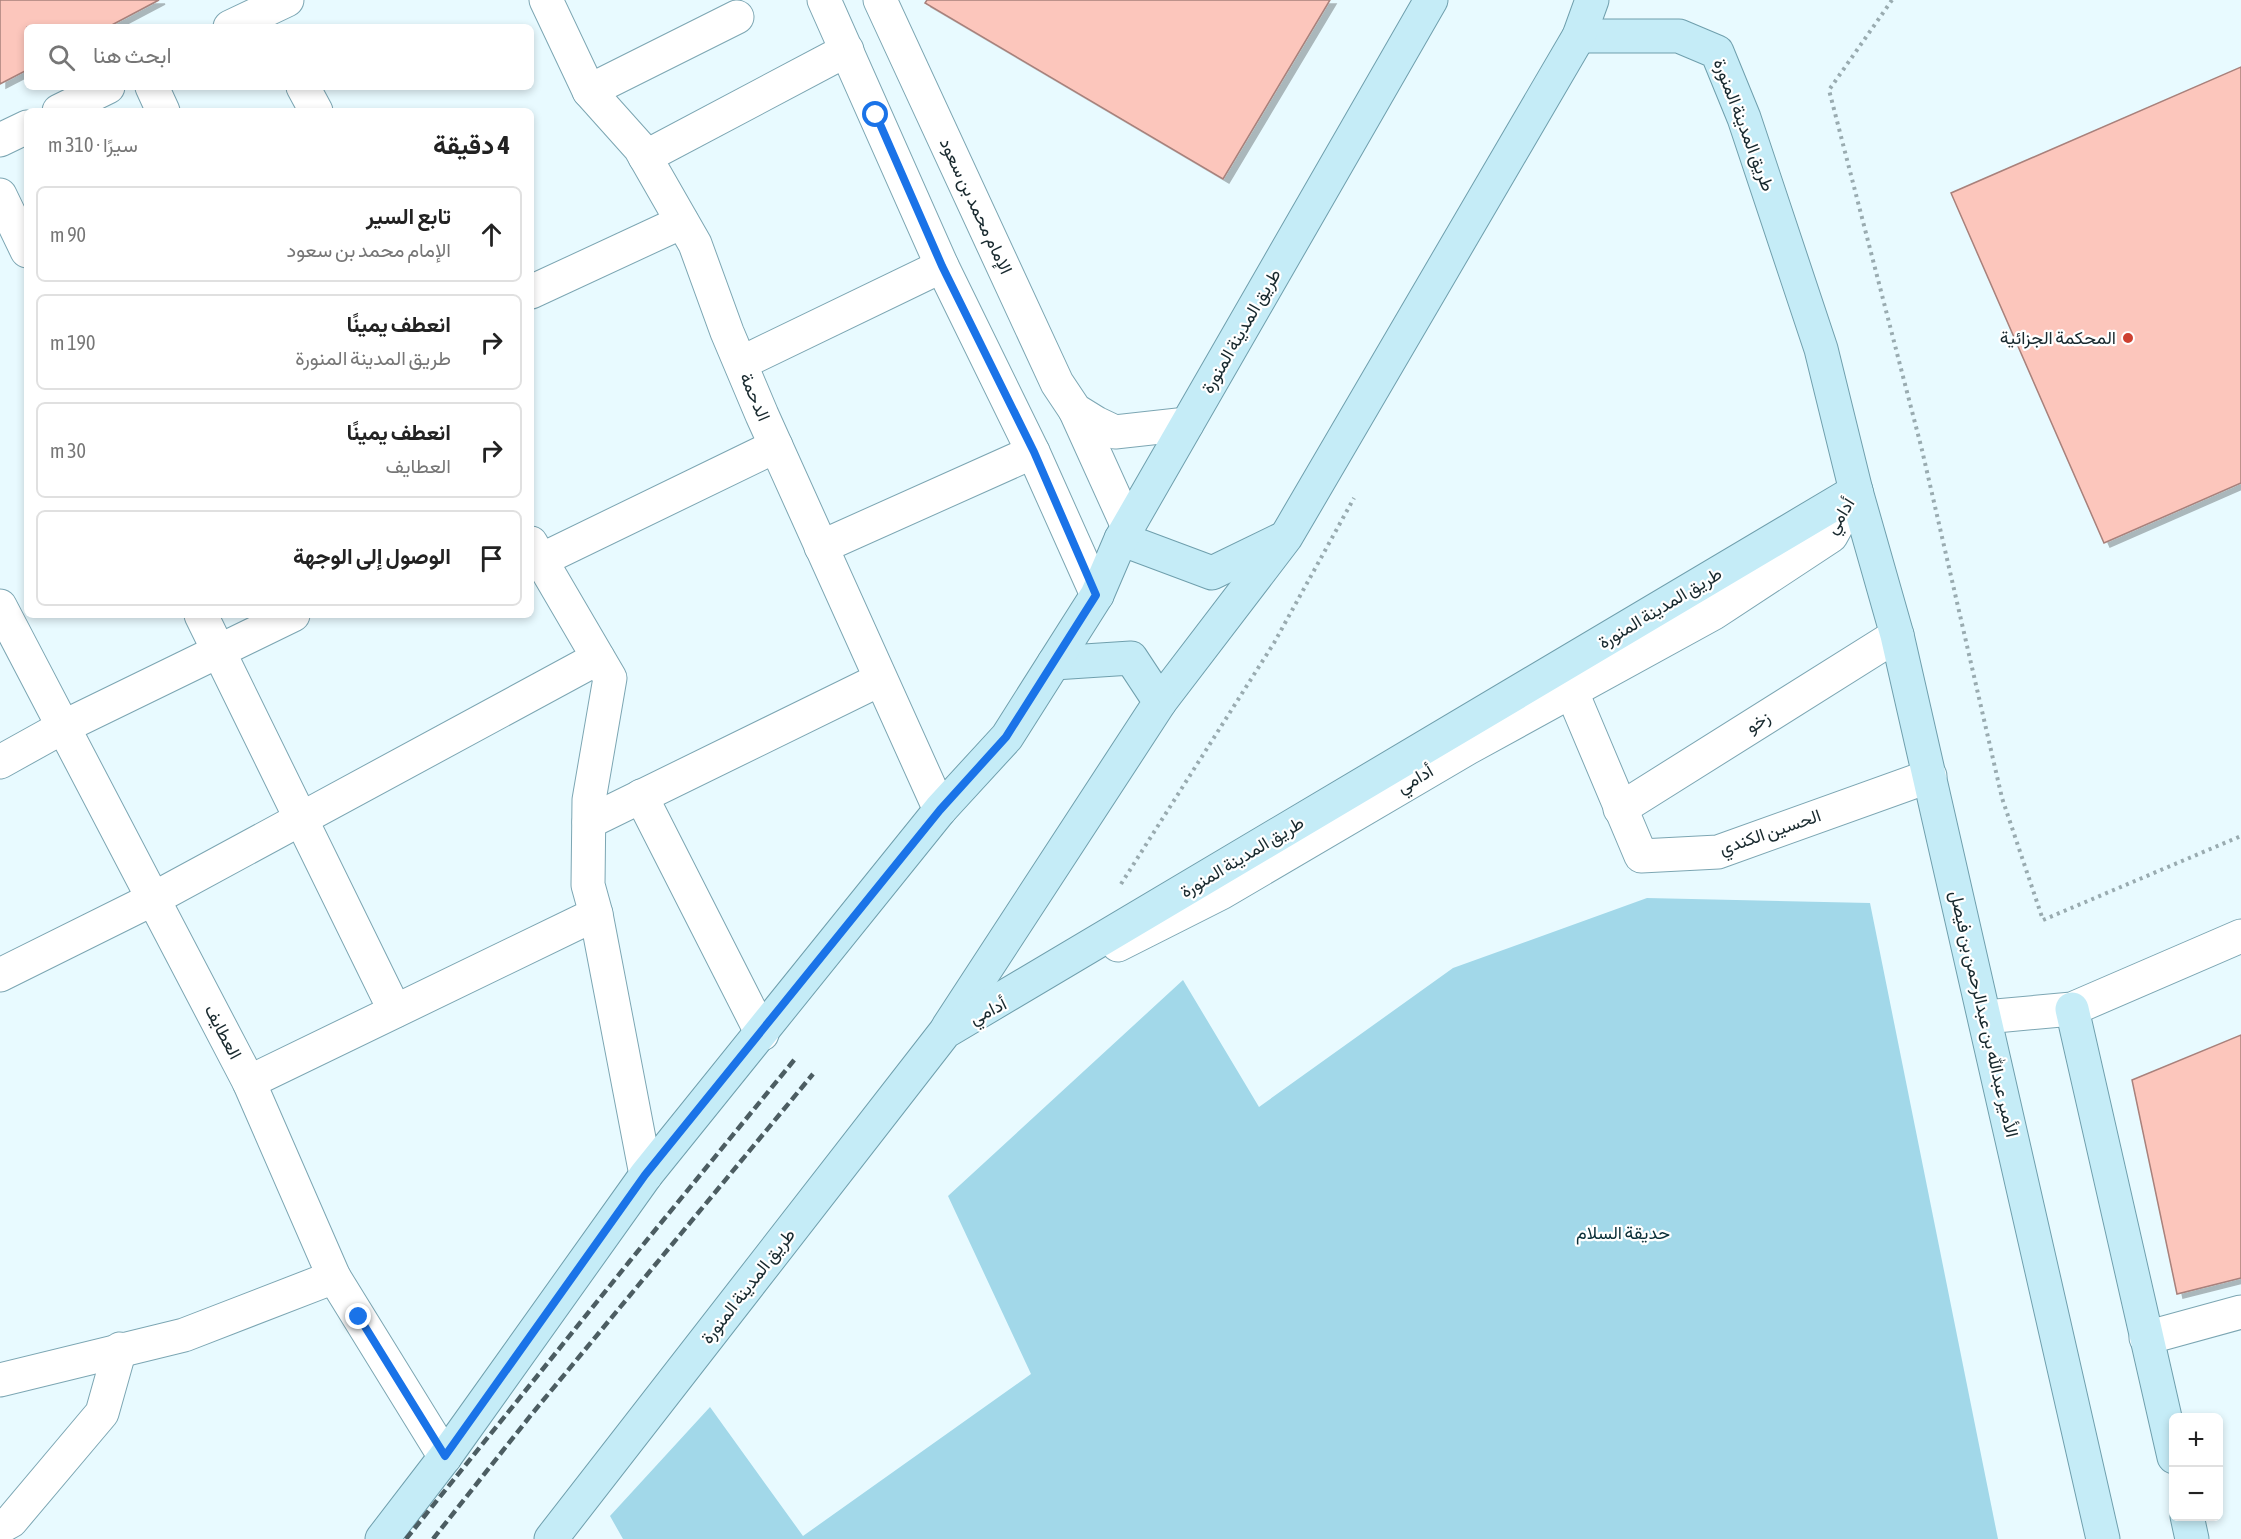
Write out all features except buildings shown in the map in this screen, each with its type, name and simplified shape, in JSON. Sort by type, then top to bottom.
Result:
[{"type":"main road","name":"طريق المدينة المنورة","points":[[382,1539],[445,1456],[645,1175],[762,1034],[940,810],[1006,737],[1096,595],[1125,533],[1431,0]]},
{"type":"main road","name":"طريق المدينة المنورة","points":[[551,1539],[945,1032],[1160,702],[1286,537],[1579,36],[1592,0]]},
{"type":"main road","name":"طريق المدينة المنورة","points":[[945,1032],[1856,491],[1821,349],[1744,118],[1717,52],[1679,36],[1579,36]]},
{"type":"main road","name":"الأمير عبدالله بن عبدالرحمن بن فيصل","points":[[1856,491],[1897,635],[1986,1017],[2103,1539]]},
{"type":"main road","points":[[1125,533],[1212,573],[1286,537]]},
{"type":"main road","points":[[1054,663],[1131,658],[1160,702]]},
{"type":"main road","points":[[2072,1009],[2169,1435]]},
{"type":"main road","points":[[2188,1521],[2192,1539]]},
{"type":"street","name":"الدحمة","points":[[546,0],[590,91],[640,148],[695,244],[776,446],[879,680],[940,810]]},
{"type":"street","points":[[824,0],[942,266],[1034,452],[1096,595]]},
{"type":"street","name":"الإمام محمد بن سعود","points":[[880,0],[1057,382],[1075,410],[1125,533]]},
{"type":"street","points":[[590,91],[737,17]]},
{"type":"street","points":[[645,157],[847,50]]},
{"type":"street","points":[[65,108],[102,90]]},
{"type":"street","points":[[153,90],[162,108]]},
{"type":"street","points":[[305,90],[314,108]]},
{"type":"street","points":[[0,140],[24,128]]},
{"type":"street","points":[[0,195],[24,245]]},
{"type":"street","points":[[534,291],[682,222]]},
{"type":"street","points":[[741,363],[942,266]]},
{"type":"street","name":"الإمام محمد بن سعود","points":[[1075,410],[1115,432],[1187,424]]},
{"type":"street","points":[[645,1175],[596,914],[588,885],[589,800],[610,678],[536,551],[776,446]]},
{"type":"street","points":[[821,547],[1034,452]]},
{"type":"street","name":"أدامي","points":[[945,1032],[1221,892],[1571,690],[1714,613],[1831,536],[1856,491]]},
{"type":"street","name":"العطايف","points":[[0,606],[249,1082],[334,1277],[445,1456]]},
{"type":"street","points":[[202,618],[395,1011]]},
{"type":"street","points":[[0,762],[63,727],[287,618]]},
{"type":"street","name":"زخو","points":[[1620,809],[1897,635]]},
{"type":"street","points":[[0,975],[153,898],[598,658]]},
{"type":"street","points":[[589,822],[879,680]]},
{"type":"street","name":"الحسين الكندي","points":[[1571,690],[1641,856],[1718,852],[1930,776]]},
{"type":"street","points":[[641,796],[762,1034]]},
{"type":"street","points":[[249,1082],[596,914]]},
{"type":"street","points":[[1986,1017],[2072,1009],[2241,936]]},
{"type":"street","points":[[0,1380],[184,1335],[334,1277]]},
{"type":"street","points":[[2146,1338],[2241,1312]]},
{"type":"street","points":[[12,1529],[102,1413],[120,1349]]},
{"type":"path","points":[[1892,0],[1829,90],[1922,450],[2002,798],[2043,920],[2241,836]]},
{"type":"green space","name":"حديقة السلام","points":[[1647,898],[1870,903],[1998,1539],[623,1539],[610,1516],[710,1407],[803,1536],[1031,1374],[948,1196],[1183,980],[1259,1107],[1453,968]]},
{"type":"railway","points":[[406,1539],[795,1059]]},
{"type":"railway","points":[[433,1539],[531,1415],[813,1074]]},
{"type":"place","name":"المحكمة الجزائية","points":[[2128,338]]},
{"type":"route","points":[[359,1317],[445,1456],[645,1175],[762,1034],[940,810],[1006,737],[1096,595],[1034,452],[942,266],[876,115]]}]
